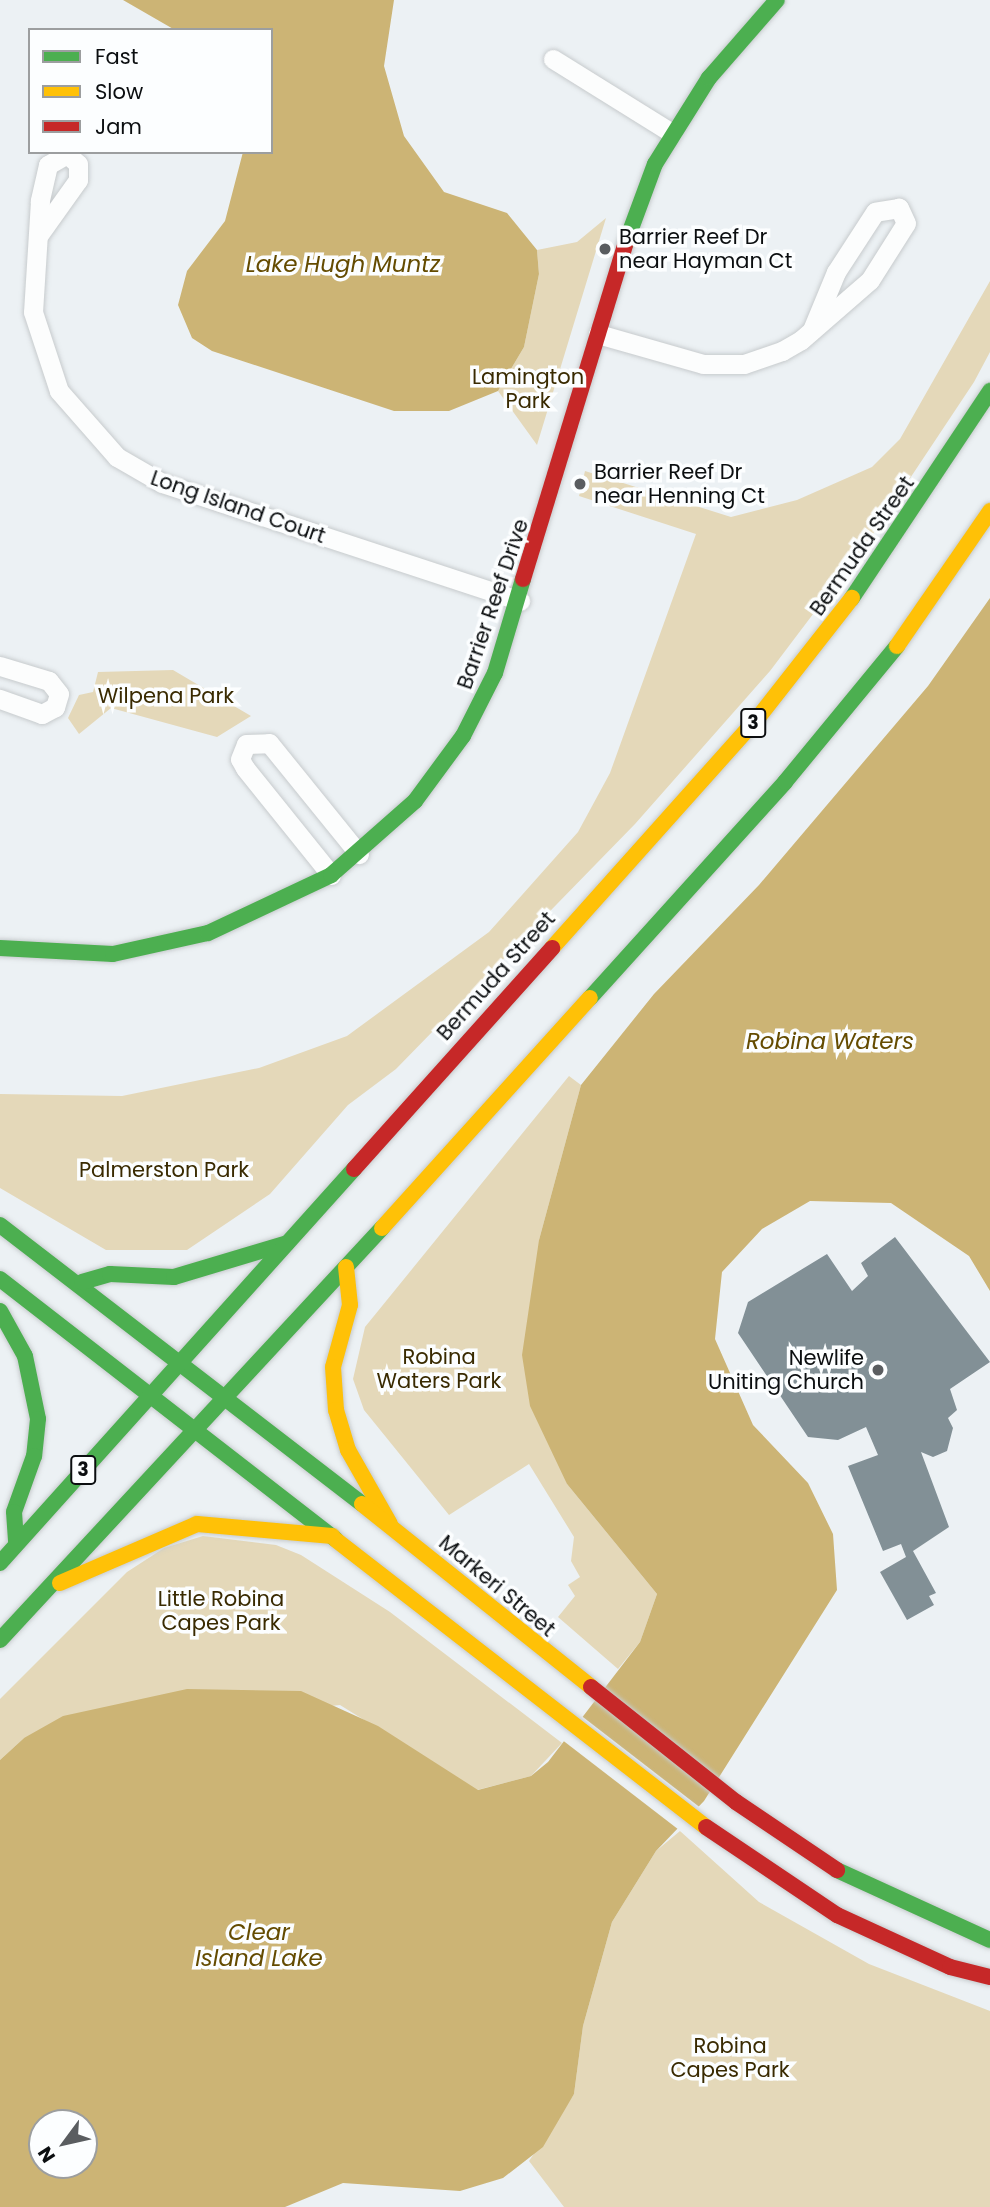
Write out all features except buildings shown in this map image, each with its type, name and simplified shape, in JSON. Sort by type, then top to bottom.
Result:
[{"type":"main road","name":"Barrier Reef Drive","points":[[0,948],[72,954],[150,949],[246,919],[331,875],[359,854],[415,801],[463,736],[495,673],[520,601],[642,194],[672,133],[709,78],[777,0]]},
{"type":"main road","name":"Bermuda Street","points":[[0,1563],[757,719],[867,579],[990,391]]},
{"type":"main road","points":[[0,1640],[228,1398],[836,723],[990,511]]},
{"type":"main road","name":"Markeri Street","points":[[0,1225],[82,1282],[390,1524],[573,1676],[736,1802],[853,1881],[990,1940]]},
{"type":"main road","points":[[82,1282],[110,1274],[174,1277],[251,1249],[287,1243]]},
{"type":"main road","points":[[346,1267],[350,1305],[333,1367],[336,1410],[348,1450],[390,1524]]},
{"type":"main road","points":[[0,1279],[715,1834],[837,1915],[950,1967],[990,1977]]},
{"type":"main road","points":[[0,1311],[25,1356],[38,1419],[34,1456],[14,1512],[16,1544]]},
{"type":"main road","points":[[49,1588],[143,1542],[197,1524],[332,1536]]},
{"type":"street","points":[[553,59],[672,133]]},
{"type":"street","points":[[598,334],[722,365],[765,358],[812,330],[870,279],[906,223],[899,208],[875,212],[836,272],[812,330]]},
{"type":"street","name":"Long Island Court","points":[[38,236],[33,312],[48,366],[77,417],[117,457],[173,487],[520,601]]},
{"type":"street","points":[[0,666],[49,681],[59,694],[55,707],[42,714],[0,699]]},
{"type":"street","points":[[331,875],[245,768],[240,759],[246,744],[269,743],[359,854]]},
{"type":"green space","name":"Lamington Park","points":[[606,218],[537,445],[498,391],[524,347],[539,274],[537,250],[577,242]]},
{"type":"green space","name":"Palmerston Park","points":[[990,281],[990,352],[974,382],[869,540],[770,671],[635,824],[396,1069],[348,1105],[270,1194],[187,1250],[106,1250],[0,1188],[0,1094],[122,1096],[259,1068],[347,1036],[489,932],[578,832],[610,773],[696,534],[579,496],[585,471],[731,517],[797,500],[872,467],[900,439]]},
{"type":"green space","name":"Wilpena Park","points":[[173,670],[251,716],[217,737],[111,708],[79,734],[68,718],[79,695],[93,692],[98,672]]},
{"type":"green space","name":"Robina Waters Park","points":[[569,1076],[581,1085],[539,1240],[567,1484],[657,1594],[640,1642],[618,1669],[558,1617],[575,1596],[568,1585],[580,1577],[571,1561],[574,1537],[529,1464],[449,1515],[364,1410],[353,1379],[365,1327]]},
{"type":"green space","name":"Little Robina Capes Park","points":[[203,1536],[276,1545],[301,1555],[390,1612],[562,1743],[531,1776],[477,1790],[340,1705],[24,1738],[0,1760],[0,1699],[127,1572],[164,1548]]},
{"type":"green space","name":"Robina Capes Park","points":[[680,1831],[759,1902],[869,1964],[990,2011],[990,2207],[564,2207],[529,2161],[574,2094],[583,2026],[612,1922],[656,1851]]},
{"type":"water","name":"Lake Hugh Muntz","points":[[123,0],[394,0],[384,66],[404,136],[444,192],[507,213],[537,250],[539,274],[524,347],[498,391],[449,411],[394,411],[212,351],[192,338],[178,305],[187,271],[225,221],[242,154],[273,154],[273,28],[172,28]]},
{"type":"water","points":[[990,598],[990,1291],[969,1256],[891,1203],[810,1201],[762,1229],[722,1272],[715,1339],[753,1425],[808,1483],[833,1534],[837,1590],[704,1801],[656,1851],[612,1922],[583,2026],[574,2094],[543,2147],[503,2178],[460,2191],[343,2183],[285,2207],[0,2207],[0,1760],[24,1738],[63,1716],[187,1689],[301,1691],[378,1726],[478,1790],[531,1776],[548,1762],[640,1642],[657,1594],[567,1484],[530,1406],[522,1355],[539,1240],[581,1085],[654,994],[759,885],[928,686]]},
{"type":"pier","points":[[579,1714],[702,1809],[683,1833],[561,1739]]},
{"type":"traffic: fast","points":[[625,245],[655,164],[709,78],[777,0]]},
{"type":"traffic: fast","points":[[852,598],[990,391]]},
{"type":"traffic: fast","points":[[0,948],[113,954],[208,933],[331,875],[415,801],[463,736],[495,673],[523,579]]},
{"type":"traffic: fast","points":[[590,998],[785,782],[897,646]]},
{"type":"traffic: fast","points":[[0,1563],[354,1169]]},
{"type":"traffic: fast","points":[[0,1225],[362,1504]]},
{"type":"traffic: fast","points":[[0,1640],[382,1228]]},
{"type":"traffic: fast","points":[[82,1282],[110,1274],[174,1277],[287,1243]]},
{"type":"traffic: fast","points":[[0,1279],[336,1540]]},
{"type":"traffic: fast","points":[[0,1311],[25,1356],[38,1419],[34,1456],[14,1512],[16,1544]]},
{"type":"traffic: fast","points":[[837,1870],[990,1940]]},
{"type":"traffic: slow","points":[[897,646],[990,511]]},
{"type":"traffic: slow","points":[[552,948],[757,719],[852,598]]},
{"type":"traffic: slow","points":[[382,1228],[590,998]]},
{"type":"traffic: slow","points":[[346,1267],[350,1305],[333,1367],[336,1410],[348,1450],[390,1524]]},
{"type":"traffic: slow","points":[[362,1504],[591,1687]]},
{"type":"traffic: slow","points":[[60,1583],[197,1524],[332,1536]]},
{"type":"traffic: slow","points":[[336,1540],[706,1827]]},
{"type":"traffic: jam","points":[[523,579],[625,245]]},
{"type":"traffic: jam","points":[[354,1169],[552,948]]},
{"type":"traffic: jam","points":[[591,1687],[736,1802],[837,1870]]},
{"type":"traffic: jam","points":[[706,1827],[837,1915],[950,1967],[990,1977]]},
{"type":"place","name":"Barrier Reef Dr near Hayman Ct","points":[[605,249]]},
{"type":"place","name":"Barrier Reef Dr near Henning Ct","points":[[580,484]]},
{"type":"place","name":"Newlife Uniting Church","points":[[878,1370]]},
{"type":"water label","name":"Robina Waters","points":[[830,1041]]},
{"type":"water label","name":"Clear Island Lake","points":[[259,1945]]}]
